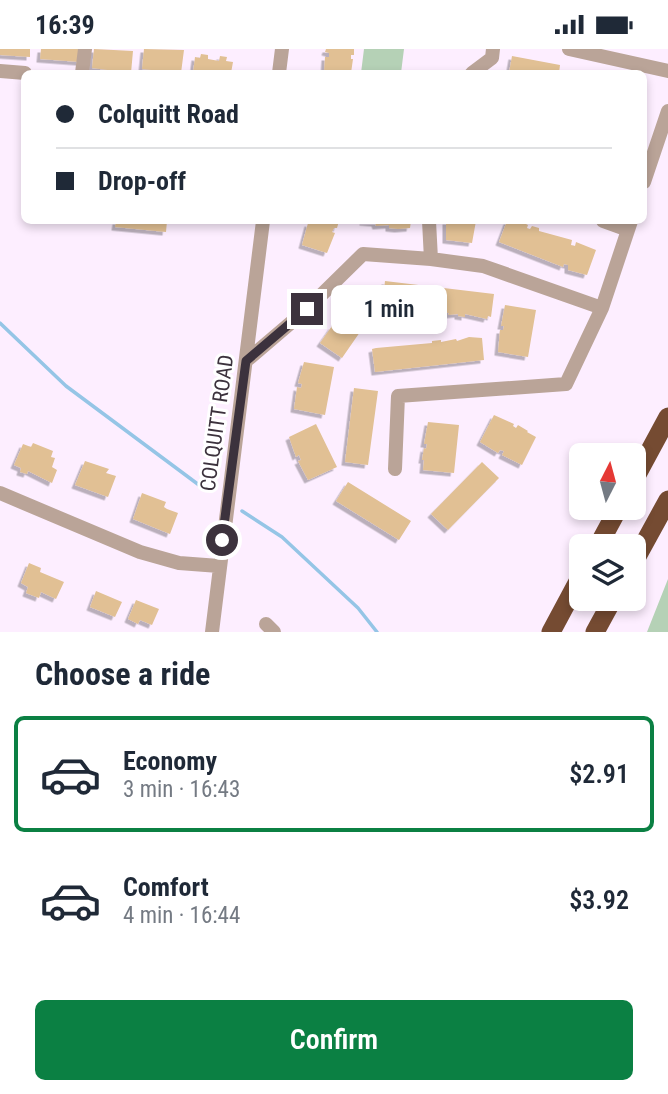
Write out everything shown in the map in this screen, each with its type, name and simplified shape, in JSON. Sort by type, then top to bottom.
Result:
[{"type":"highway","points":[[646,458],[668,417]]},
{"type":"highway","points":[[646,540],[668,500]]},
{"type":"highway","points":[[551,632],[569,598]]},
{"type":"highway","points":[[595,632],[606,611]]},
{"type":"street","points":[[82,70],[85,49]]},
{"type":"street","points":[[279,70],[282,49]]},
{"type":"street","points":[[476,70],[492,58],[493,49]]},
{"type":"street","points":[[569,49],[668,71]]},
{"type":"street","points":[[0,71],[21,73]]},
{"type":"street","points":[[647,173],[668,111]]},
{"type":"street","name":"COLQUITT ROAD","points":[[212,632],[263,224]]},
{"type":"street","points":[[429,224],[431,259]]},
{"type":"street","points":[[395,469],[398,397],[566,384],[602,307],[630,225]]},
{"type":"street","points":[[246,361],[307,309],[363,254],[483,266],[602,307]]},
{"type":"street","points":[[0,493],[140,552],[179,563],[219,566]]},
{"type":"green space","points":[[364,49],[404,49],[401,70],[361,70]]},
{"type":"green space","points":[[668,579],[668,632],[647,632]]},
{"type":"building","points":[[0,49],[30,49],[30,57],[0,55]]},
{"type":"building","points":[[41,49],[81,49],[80,62],[40,59]]},
{"type":"building","points":[[94,49],[133,51],[131,70],[92,68]]},
{"type":"building","points":[[144,49],[184,50],[181,70],[142,69]]},
{"type":"building","points":[[326,49],[354,49],[354,55],[351,55],[351,70],[324,70],[325,57],[329,57],[329,53],[325,52]]},
{"type":"building","points":[[201,54],[208,55],[208,59],[219,61],[220,56],[227,57],[226,61],[233,62],[232,70],[193,70],[195,57],[200,58]]},
{"type":"building","points":[[512,56],[560,65],[559,70],[510,70]]},
{"type":"building","points":[[116,224],[167,224],[166,232],[115,227]]},
{"type":"building","points":[[308,224],[338,224],[332,232],[335,233],[327,253],[302,245]]},
{"type":"building","points":[[375,224],[411,224],[410,228],[398,229],[389,228],[389,225]]},
{"type":"building","points":[[446,224],[475,224],[472,243],[446,240]]},
{"type":"building","points":[[506,224],[526,224],[527,228],[532,226],[539,228],[539,231],[572,240],[571,245],[575,246],[576,242],[596,250],[587,275],[568,270],[568,265],[564,264],[563,267],[499,242]]},
{"type":"building","points":[[385,281],[494,294],[491,317],[488,316],[487,319],[465,314],[465,317],[458,314],[382,307]]},
{"type":"building","points":[[348,305],[369,319],[342,358],[320,343],[332,326],[335,328],[335,323]]},
{"type":"building","points":[[505,305],[536,310],[528,357],[498,352],[500,330],[503,330],[504,326],[501,326]]},
{"type":"building","points":[[469,337],[482,338],[484,360],[375,372],[372,349],[441,340],[457,341]]},
{"type":"building","points":[[304,362],[334,367],[325,415],[294,409],[297,387],[301,388],[302,384],[298,383]]},
{"type":"building","points":[[354,388],[378,391],[368,465],[345,462]]},
{"type":"building","points":[[494,415],[514,424],[516,428],[518,425],[536,437],[522,465],[502,455],[504,451],[500,450],[498,453],[480,442]]},
{"type":"building","points":[[428,422],[459,425],[454,473],[423,470]]},
{"type":"building","points":[[316,424],[337,467],[308,480],[289,437]]},
{"type":"building","points":[[33,443],[53,451],[51,457],[55,458],[52,467],[57,470],[52,483],[28,471],[27,474],[20,472],[21,468],[14,465],[23,444],[31,447]]},
{"type":"building","points":[[85,461],[109,469],[106,473],[116,476],[108,497],[75,485]]},
{"type":"building","points":[[482,462],[499,478],[448,530],[431,514]]},
{"type":"building","points":[[348,482],[411,521],[399,540],[336,501]]},
{"type":"building","points":[[142,493],[166,502],[164,507],[178,513],[170,534],[133,519]]},
{"type":"building","points":[[29,563],[41,568],[40,572],[64,582],[56,599],[41,592],[39,598],[26,593],[28,587],[21,583]]},
{"type":"building","points":[[96,591],[122,602],[115,617],[90,607]]},
{"type":"building","points":[[136,600],[159,609],[152,625],[140,620],[138,624],[128,619]]},
{"type":"waterway","points":[[0,323],[66,386],[203,488]]},
{"type":"waterway","points":[[242,511],[282,537],[358,608],[377,632]]},
{"type":"route","points":[[222,540],[246,361],[307,309]]}]
